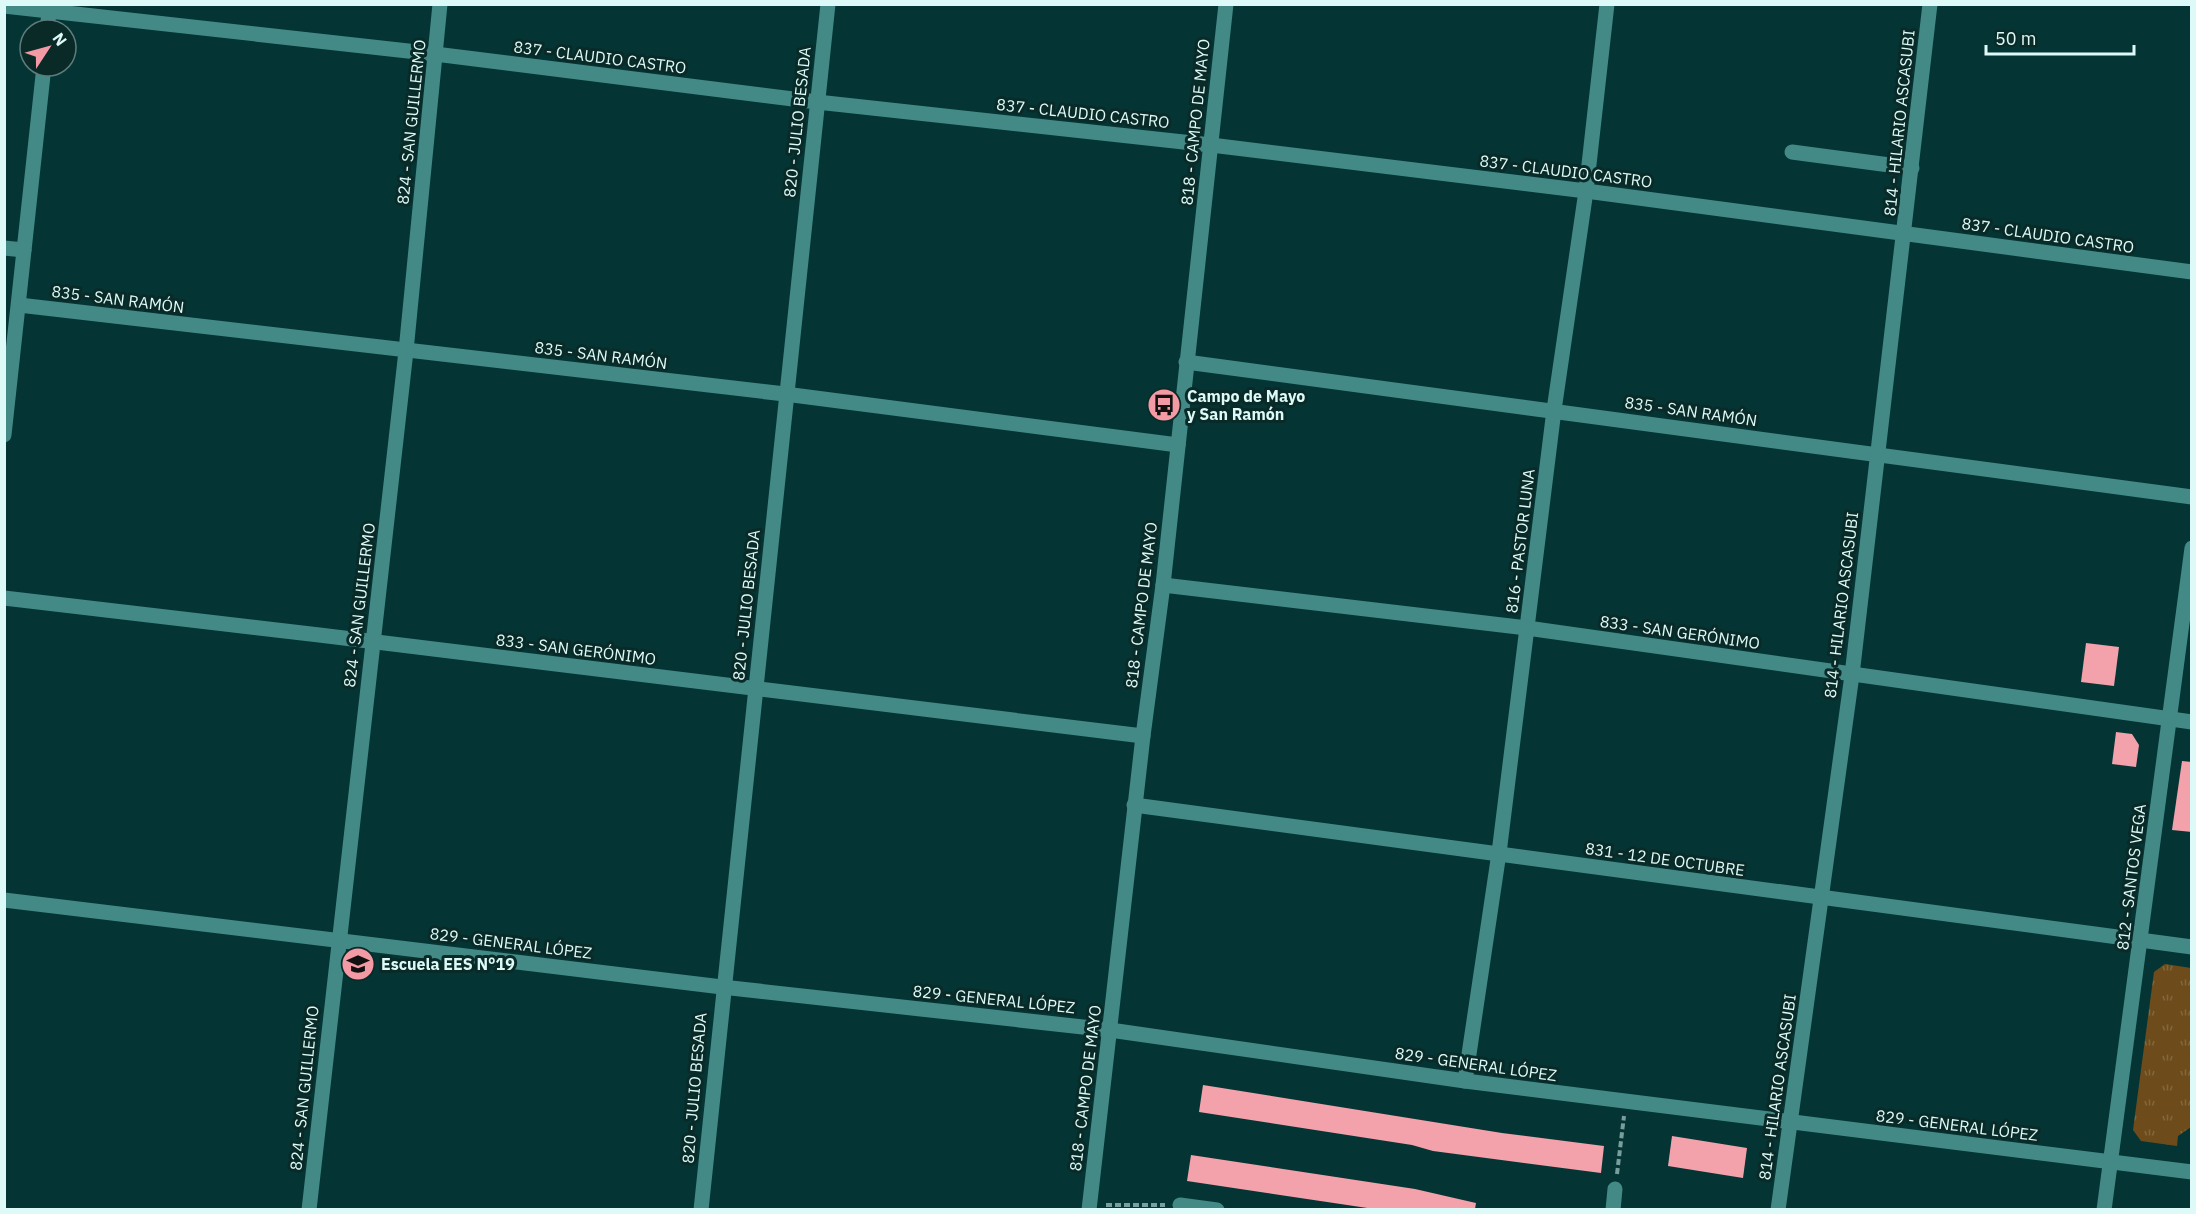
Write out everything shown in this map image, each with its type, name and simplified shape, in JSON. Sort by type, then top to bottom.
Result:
[{"type":"street","name":"824 - SAN GUILLERMO","points":[[309,1209],[406,351],[440,4]]},
{"type":"street","name":"820 - JULIO BESADA","points":[[701,1209],[722,987],[756,691],[785,394],[828,4]]},
{"type":"street","name":"818 - CAMPO DE MAYO","points":[[1089,1207],[1134,805],[1163,585],[1227,4]]},
{"type":"street","name":"816 - PASTOR LUNA","points":[[1464,1081],[1499,853],[1554,410],[1586,191],[1607,4]]},
{"type":"street","name":"814 - HILARIO ASCASUBI","points":[[1778,1209],[1852,675],[1930,4]]},
{"type":"street","name":"837 - CLAUDIO CASTRO","points":[[4,6],[50,8],[817,102],[1211,145],[1586,191],[2192,272]]},
{"type":"street","points":[[4,435],[43,78]]},
{"type":"street","points":[[1792,152],[1912,168]]},
{"type":"street","points":[[4,248],[24,250]]},
{"type":"street","name":"835 - SAN RAMÓN","points":[[19,305],[785,394],[1178,445]]},
{"type":"street","name":"835 - SAN RAMÓN","points":[[1186,362],[2192,497]]},
{"type":"street","name":"812 - SANTOS VEGA","points":[[2104,1209],[2192,548]]},
{"type":"street","name":"833 - SAN GERÓNIMO","points":[[1163,585],[1527,628],[2192,722]]},
{"type":"street","name":"833 - SAN GERÓNIMO","points":[[4,598],[372,640],[756,691],[1143,736]]},
{"type":"street","name":"831 - 12 DE OCTUBRE","points":[[1134,805],[1499,853],[1820,899],[2192,947]]},
{"type":"street","name":"829 - GENERAL LÓPEZ","points":[[4,900],[722,987],[1110,1030],[1464,1081],[1791,1124],[2192,1172]]},
{"type":"street","points":[[1613,1209],[1615,1189]]},
{"type":"street","points":[[1180,1204],[1217,1209]]},
{"type":"path","points":[[1615,1189],[1626,1102]]},
{"type":"path","points":[[1089,1207],[1180,1204]]},
{"type":"green space","points":[[2165,964],[2191,968],[2191,1127],[2178,1136],[2177,1146],[2141,1141],[2133,1130],[2154,972]]},
{"type":"building","points":[[2086,643],[2119,647],[2114,686],[2081,682]]},
{"type":"building","points":[[2116,732],[2132,734],[2139,745],[2136,767],[2112,764]]},
{"type":"building","points":[[2182,761],[2192,762],[2192,832],[2172,830]]},
{"type":"building","points":[[1203,1085],[1502,1133],[1604,1146],[1601,1173],[1433,1151],[1412,1145],[1199,1112]]},
{"type":"building","points":[[1672,1136],[1747,1148],[1743,1178],[1668,1166]]},
{"type":"building","points":[[1191,1155],[1415,1189],[1476,1203],[1475,1209],[1374,1209],[1187,1181]]},
{"type":"place","name":"Campo de Mayo y San Ramón","points":[[1164,405]]},
{"type":"place","name":"Escuela EES N°19","points":[[358,964]]}]
